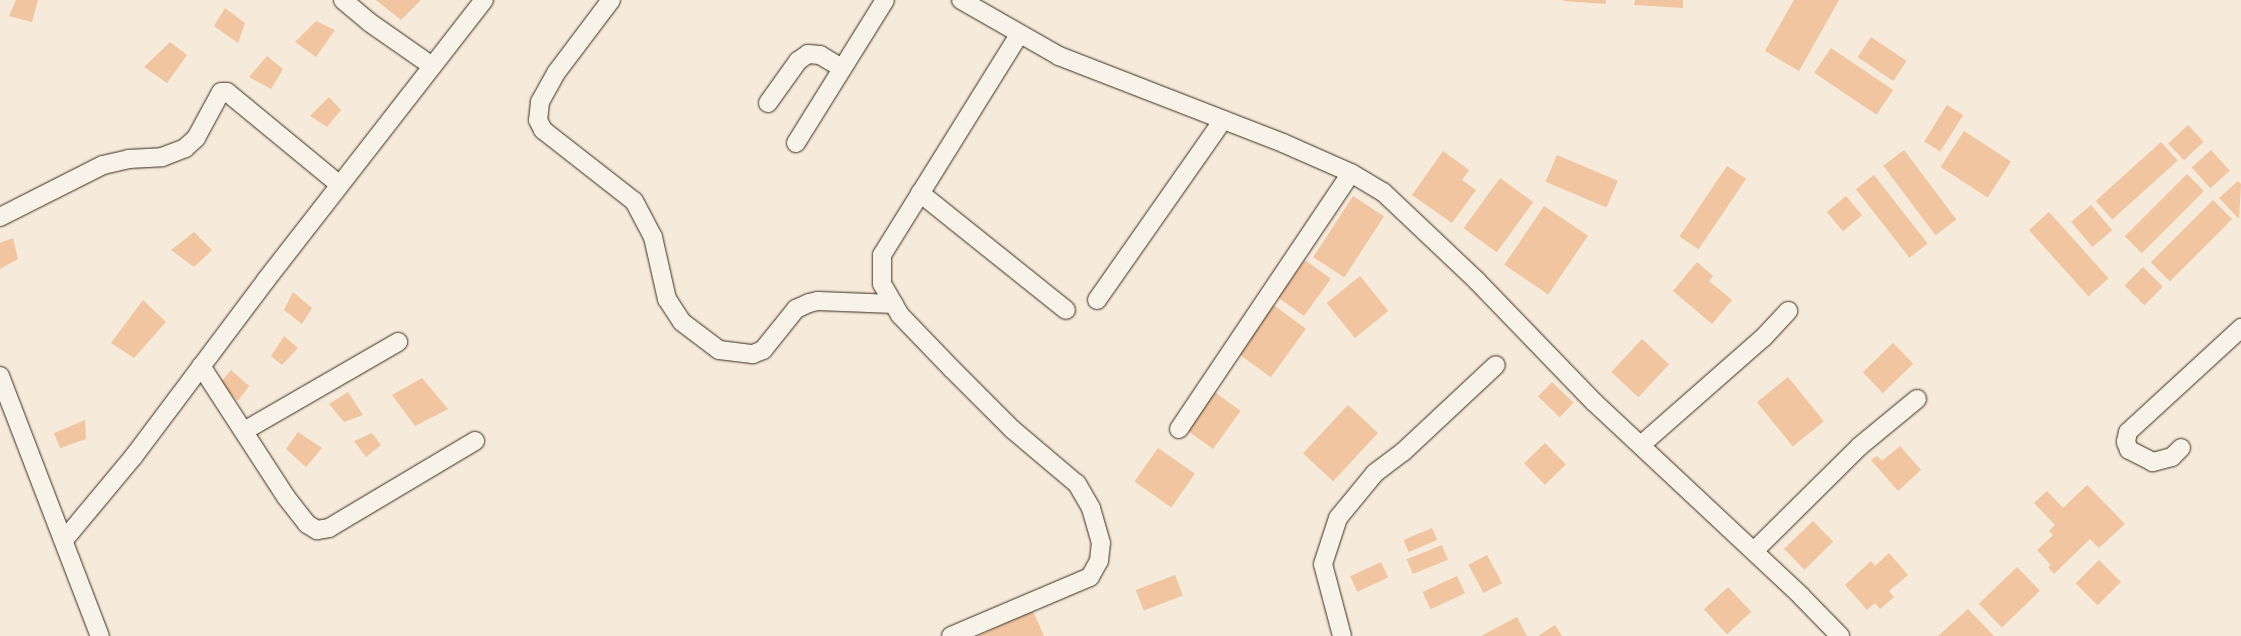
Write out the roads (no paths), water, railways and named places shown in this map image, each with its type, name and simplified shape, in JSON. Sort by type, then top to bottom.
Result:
[{"type":"street","points":[[343,0],[368,22],[432,66]]},
{"type":"street","points":[[64,540],[134,456],[201,366],[484,0]]},
{"type":"street","points":[[611,0],[556,73],[540,102],[538,120],[543,130],[634,200],[653,237],[667,299],[682,322],[719,350],[753,354],[763,350],[796,309],[809,303],[818,301],[894,304]]},
{"type":"street","points":[[796,143],[885,0]]},
{"type":"street","points":[[961,0],[1019,35],[1059,56],[1223,120],[1351,173],[1383,192],[1411,217],[1641,445],[1754,551],[1840,636]]},
{"type":"street","points":[[951,636],[1090,577],[1098,561],[1101,543],[1091,508],[1077,484],[1012,429],[900,315],[882,284],[882,255],[1019,35]]},
{"type":"street","points":[[768,103],[798,61],[808,54],[820,55],[842,68]]},
{"type":"street","points":[[0,217],[103,165],[128,159],[162,157],[185,148],[196,138],[221,92],[227,92],[340,185]]},
{"type":"street","points":[[1097,300],[1223,120]]},
{"type":"street","points":[[1179,429],[1351,173]]},
{"type":"street","points":[[920,193],[1066,310]]},
{"type":"street","points":[[1641,445],[1763,338],[1788,311]]},
{"type":"street","points":[[2181,448],[2172,458],[2153,462],[2130,450],[2126,442],[2128,432],[2241,328]]},
{"type":"street","points":[[244,431],[398,342]]},
{"type":"street","points":[[1342,636],[1323,564],[1338,518],[1374,473],[1403,452],[1496,365]]},
{"type":"street","points":[[201,366],[286,497],[307,524],[317,530],[329,528],[475,441]]},
{"type":"street","points":[[0,376],[100,636]]},
{"type":"street","points":[[1754,551],[1860,446],[1916,399]]}]
